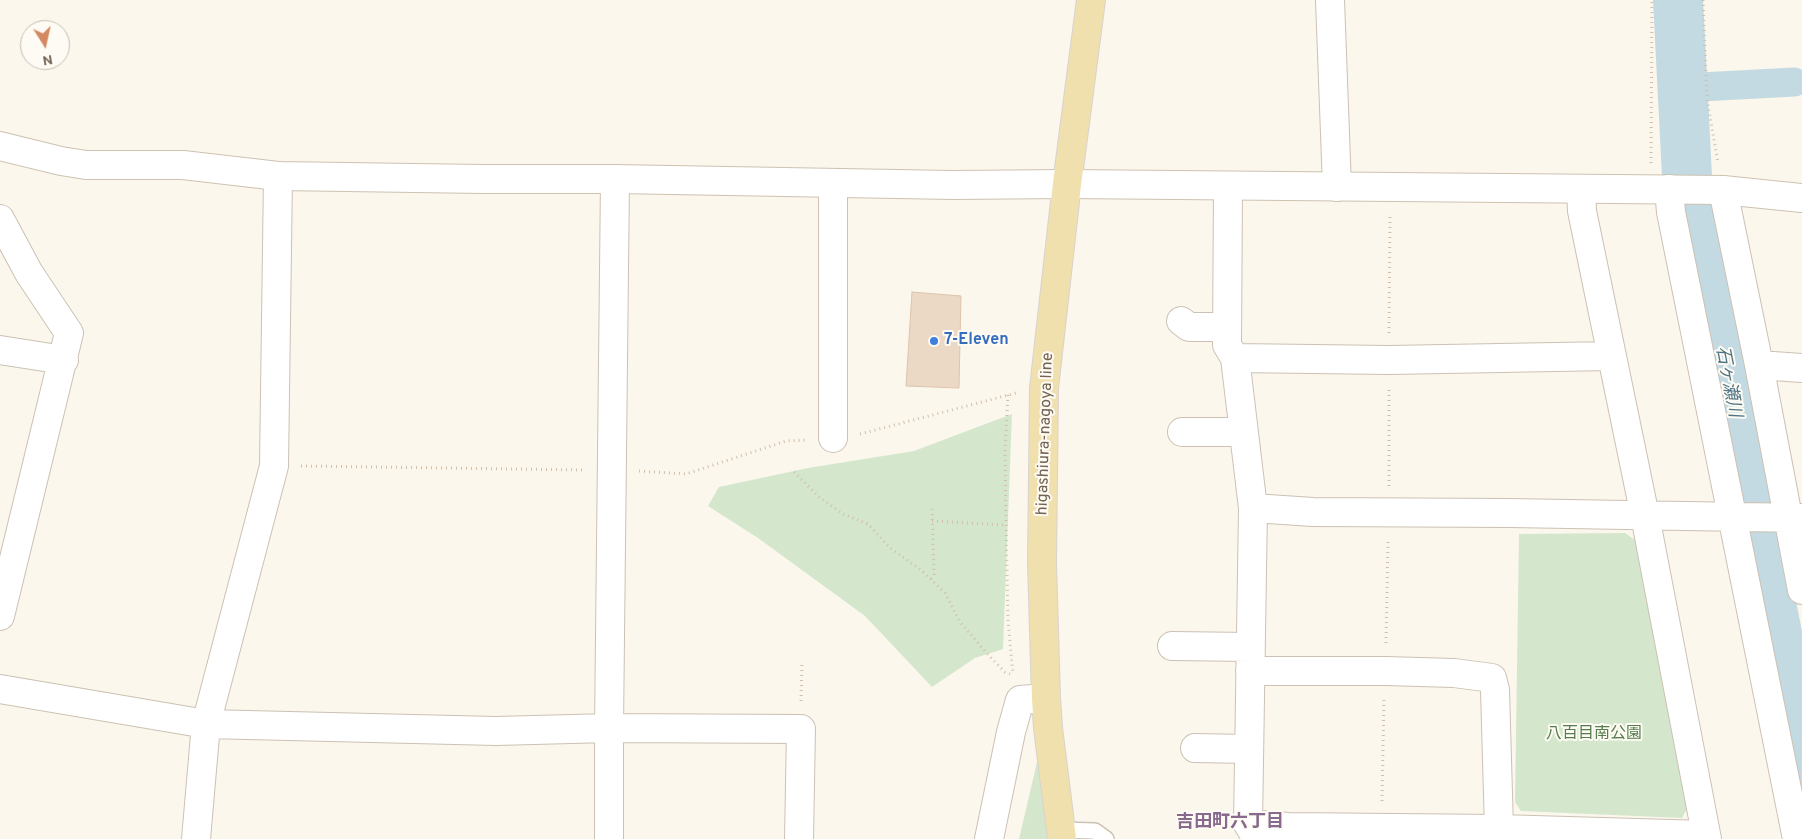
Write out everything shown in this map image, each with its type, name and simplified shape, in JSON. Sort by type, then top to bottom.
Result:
[{"type":"main road","name":"higashiura-nagoya line","points":[[1061,834],[1046,698],[1042,563],[1044,388],[1067,184],[1091,0]]},
{"type":"street","points":[[1330,0],[1337,187]]},
{"type":"street","points":[[0,146],[86,165],[183,165],[278,176],[953,185],[1067,184],[1660,189],[1722,190],[1802,198]]},
{"type":"street","points":[[196,839],[206,724],[274,466],[278,176]]},
{"type":"street","points":[[609,839],[608,728],[615,179]]},
{"type":"street","points":[[833,183],[833,438]]},
{"type":"street","points":[[1228,186],[1227,345],[1235,358],[1253,508],[1249,749],[1253,832],[1288,827],[1499,828],[1707,837],[1645,516],[1582,211],[1581,189]]},
{"type":"street","points":[[1660,189],[1672,212],[1797,839]]},
{"type":"street","points":[[1722,190],[1794,518],[1802,590]]},
{"type":"street","points":[[0,219],[29,273],[69,333],[64,360],[0,616]]},
{"type":"street","points":[[1181,321],[1188,327],[1226,327]]},
{"type":"street","points":[[0,350],[64,360]]},
{"type":"street","points":[[1235,358],[1389,360],[1611,356]]},
{"type":"street","points":[[1759,364],[1802,368]]},
{"type":"street","points":[[1182,432],[1243,432]]},
{"type":"street","points":[[1253,508],[1313,512],[1510,512],[1794,518]]},
{"type":"street","points":[[1172,646],[1250,659],[1385,671],[1454,673],[1492,678],[1495,690],[1499,828]]},
{"type":"street","points":[[0,689],[206,724],[496,731],[608,728],[801,729],[799,839]]},
{"type":"street","points":[[988,839],[1011,732],[1020,700],[1046,698]]},
{"type":"street","points":[[1195,748],[1249,749]]},
{"type":"lane","points":[[1061,834],[1095,831],[1106,839]]},
{"type":"path","points":[[1652,0],[1660,189]]},
{"type":"path","points":[[1703,0],[1707,99],[1722,190]]},
{"type":"path","points":[[274,466],[612,470],[686,474],[786,441],[833,438],[864,433],[1008,395],[1044,388]]},
{"type":"path","points":[[794,472],[819,497],[843,514],[868,524],[889,547],[930,579],[944,593],[960,622],[1005,672],[1013,675],[1008,620],[1006,525],[1005,449],[1008,395]]},
{"type":"path","points":[[930,579],[934,574],[932,507]]},
{"type":"path","points":[[932,521],[1006,525]]},
{"type":"path","points":[[801,729],[802,661]]},
{"type":"green space","points":[[1012,414],[1003,649],[975,658],[932,687],[865,616],[758,538],[708,506],[719,487],[808,468],[914,451]]},
{"type":"green space","name":"八百目南公園","points":[[1625,533],[1635,540],[1689,805],[1682,818],[1521,811],[1515,802],[1519,534]]},
{"type":"green space","points":[[1042,741],[1051,839],[1019,839]]},
{"type":"building","name":"7-Eleven","points":[[912,292],[961,296],[959,388],[906,386]]},
{"type":"waterway","name":"石ヶ瀬川","points":[[1678,0],[1687,176],[1802,761]]},
{"type":"waterway","points":[[1682,88],[1794,82]]},
{"type":"place","name":"7-Eleven","points":[[934,341]]},
{"type":"district","name":"吉田町六丁目","points":[[1230,823]]}]
